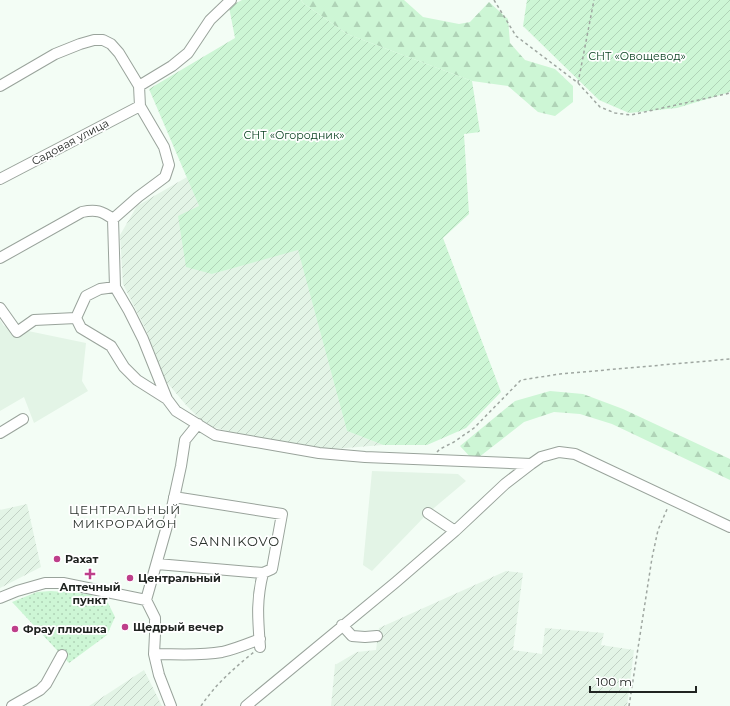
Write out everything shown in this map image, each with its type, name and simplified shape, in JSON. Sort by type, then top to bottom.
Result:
[{"type":"street","points":[[138,86],[172,66],[188,53],[210,20],[231,0]]},
{"type":"street","points":[[0,86],[54,54],[94,40],[103,40],[112,44],[119,53],[138,86],[140,106],[164,147],[169,165],[165,177],[138,197],[113,219]]},
{"type":"street","name":"Садовая улица","points":[[0,179],[140,106]]},
{"type":"street","points":[[0,258],[82,212],[92,210],[101,212],[113,219]]},
{"type":"street","points":[[113,219],[115,287],[129,311],[167,399],[176,411],[215,435],[267,445],[366,458],[531,464]]},
{"type":"street","points":[[76,318],[86,296],[100,289],[115,287]]},
{"type":"street","points":[[0,308],[17,332],[34,320],[76,318]]},
{"type":"street","points":[[76,318],[81,328],[111,346],[124,367],[137,380],[167,399]]},
{"type":"street","points":[[0,433],[23,419]]},
{"type":"street","points":[[171,706],[159,675],[154,654],[154,618],[146,600],[174,497],[185,440],[198,424]]},
{"type":"street","points":[[246,706],[455,531],[505,484],[541,457],[559,452],[575,454],[600,464],[671,500],[730,527]]},
{"type":"street","points":[[157,564],[263,573],[272,569],[282,514],[174,497]]},
{"type":"street","points":[[428,513],[455,531]]},
{"type":"street","points":[[154,654],[221,652],[260,643],[258,592],[263,573]]},
{"type":"street","points":[[0,598],[17,591],[45,583],[63,583],[146,600]]},
{"type":"street","points":[[342,626],[352,636],[377,636]]},
{"type":"street","points":[[12,706],[40,690],[46,684],[62,655]]},
{"type":"path","points":[[494,0],[516,36],[578,84],[600,107],[615,113],[631,115],[730,93]]},
{"type":"path","points":[[578,84],[594,0]]},
{"type":"path","points":[[430,460],[440,449],[454,442],[474,428],[521,380],[560,374],[730,358]]},
{"type":"path","points":[[630,706],[652,558],[658,530],[671,500]]},
{"type":"path","points":[[201,706],[208,695],[260,643]]},
{"type":"shaded area","points":[[187,177],[199,206],[212,274],[298,249],[347,431],[383,445],[333,449],[254,439],[206,425],[186,405],[165,380],[147,332],[123,284],[120,235],[137,206]]},
{"type":"shaded area","points":[[0,320],[4,326],[86,343],[82,381],[88,391],[34,423],[24,397],[0,411]]},
{"type":"shaded area","points":[[372,471],[458,474],[466,481],[428,513],[372,571],[363,565]]},
{"type":"shaded area","points":[[27,504],[41,567],[0,588],[0,510]]},
{"type":"shaded area","points":[[506,571],[523,573],[513,650],[542,654],[545,628],[604,633],[601,645],[634,650],[627,706],[331,706],[335,665],[357,652],[376,650],[379,628]]},
{"type":"shaded area","points":[[144,670],[162,706],[89,706]]},
{"type":"green space","name":"СНТ «Огородник»","points":[[242,0],[301,0],[303,3],[347,34],[472,81],[480,132],[464,134],[469,214],[443,238],[501,392],[466,428],[427,445],[383,445],[347,431],[298,250],[212,274],[186,267],[178,216],[199,206],[149,89],[235,38],[229,7]]},
{"type":"green space","points":[[301,0],[404,0],[423,17],[459,24],[470,22],[489,2],[508,19],[510,43],[525,60],[555,69],[573,86],[573,102],[555,116],[538,112],[508,86],[472,81],[347,34],[303,3]]},
{"type":"green space","name":"СНТ «Овощевод»","points":[[527,0],[730,0],[730,92],[677,108],[629,113],[599,100],[523,26]]},
{"type":"green space","points":[[550,391],[583,394],[623,409],[730,459],[730,480],[612,424],[580,414],[554,412],[524,422],[474,461],[460,446],[515,401]]},
{"type":"green space","points":[[51,591],[89,594],[108,603],[115,617],[107,635],[69,663],[12,602],[37,592]]},
{"type":"place","name":"Рахат","points":[[57,559]]},
{"type":"place","name":"Аптечный пункт","points":[[90,574]]},
{"type":"place","name":"Центральный","points":[[130,578]]},
{"type":"place","name":"Щедрый вечер","points":[[125,627]]},
{"type":"place","name":"Фрау плюшка","points":[[15,629]]},
{"type":"district","name":"ЦЕНТРАЛЬНЫЙ МИКРОРАЙОН","points":[[125,516]]},
{"type":"district","name":"SANNIKOVO","points":[[235,541]]}]
